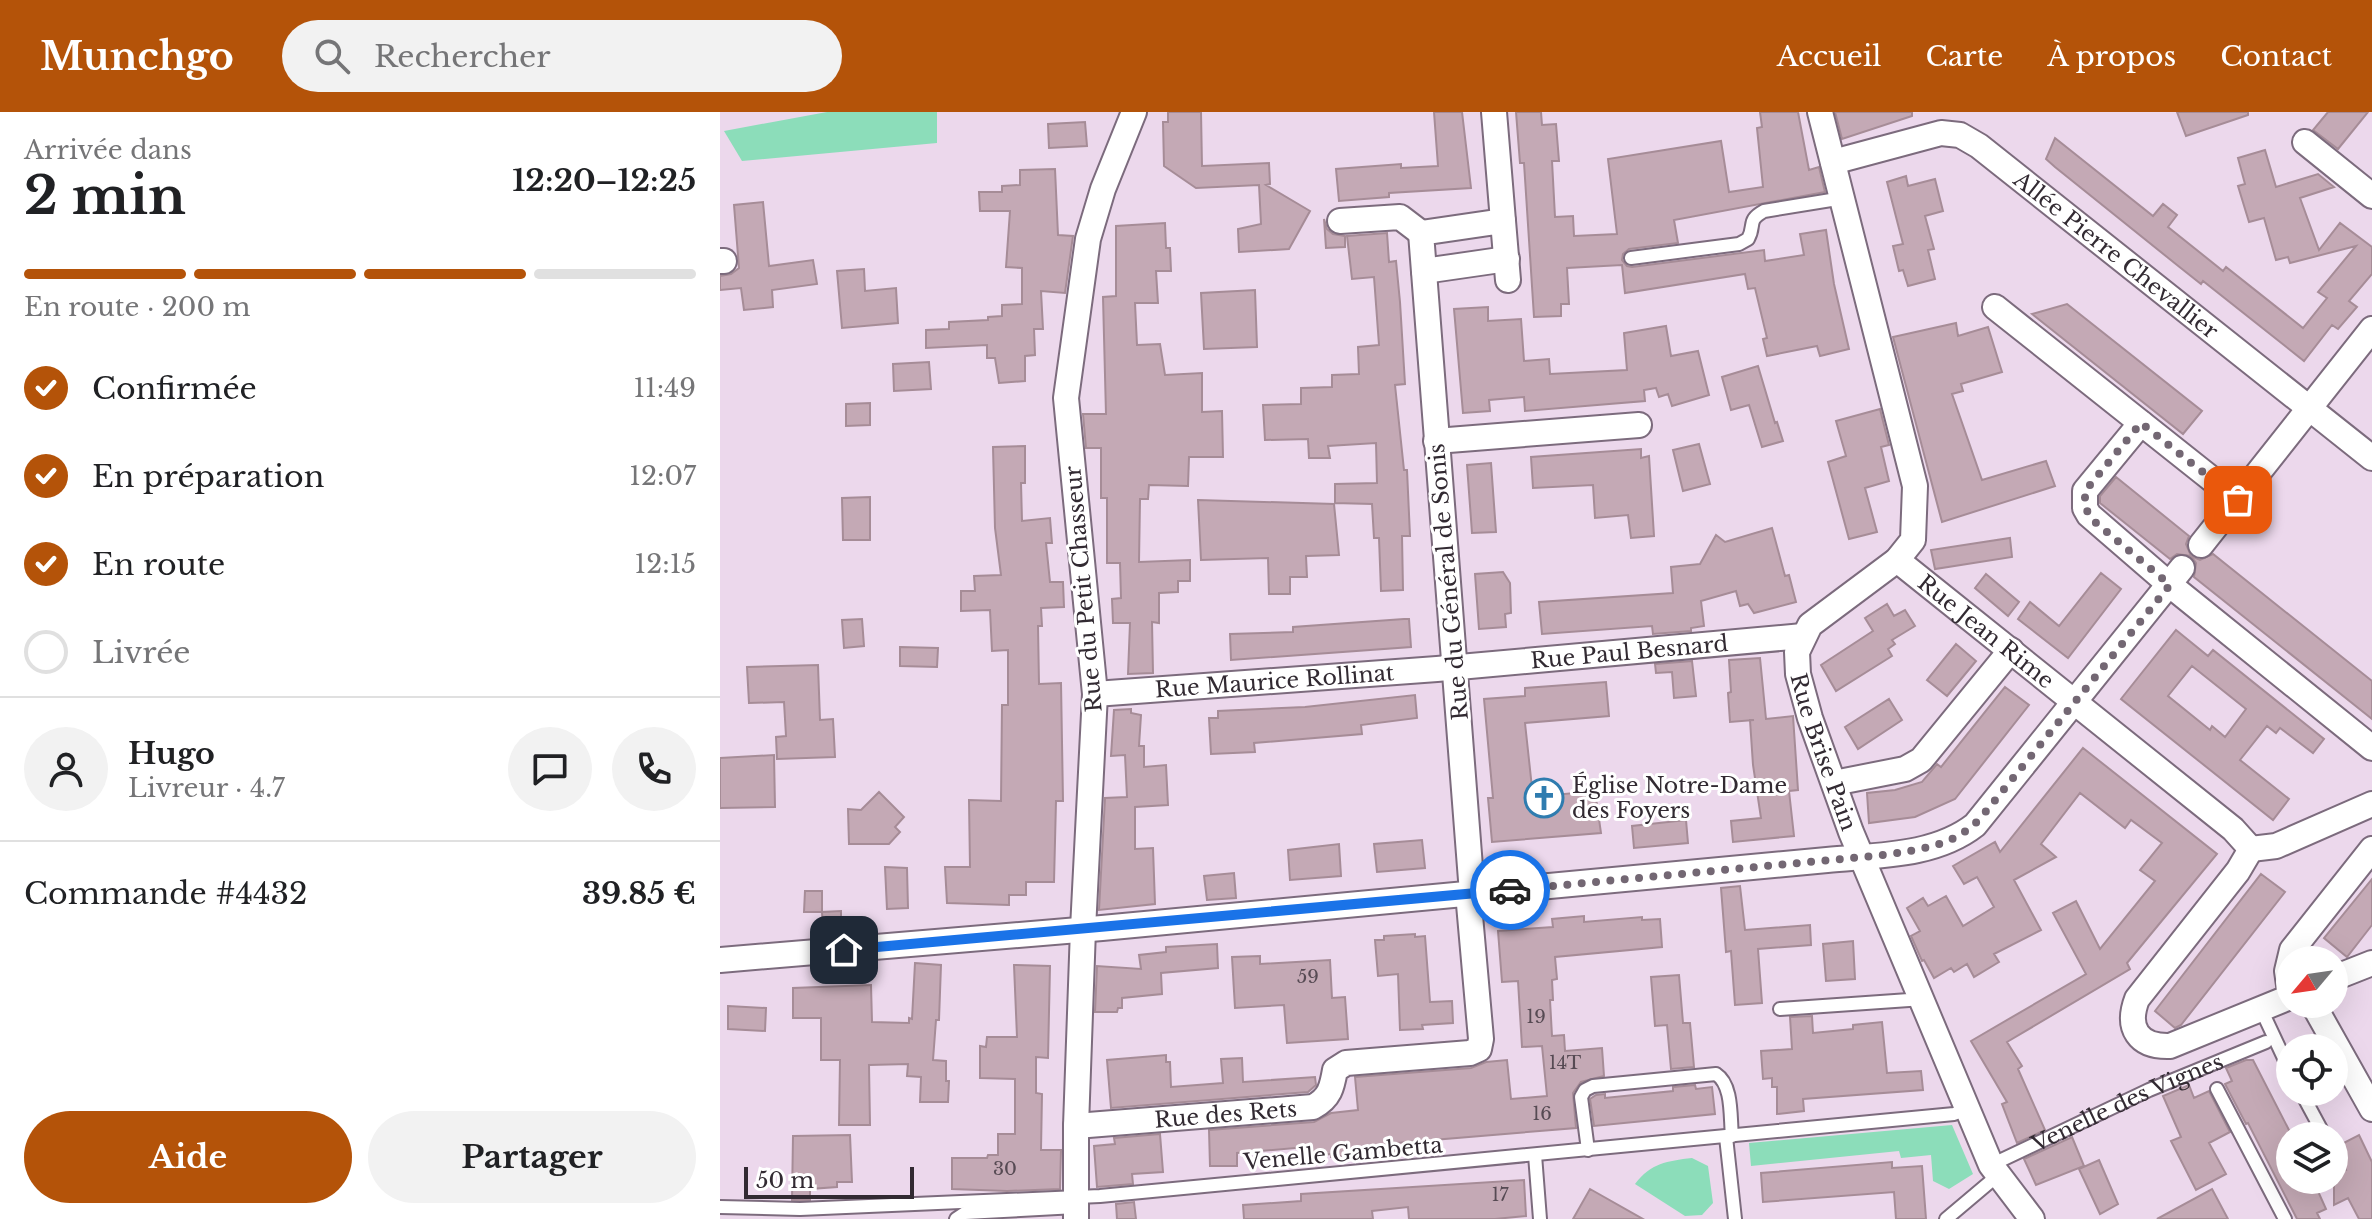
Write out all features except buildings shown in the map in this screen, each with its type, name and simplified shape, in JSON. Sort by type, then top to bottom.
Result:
[{"type":"street","name":"Rue du Petit Chasseur","points":[[1076,1208],[1083,929],[1095,694],[1066,398],[1088,239],[1103,189],[1134,112]]},
{"type":"street","points":[[1424,271],[1507,270],[1494,112]]},
{"type":"street","points":[[1803,636],[1817,618],[1897,560],[1913,540],[1915,486],[1820,112]]},
{"type":"street","name":"Allée Pierre Chevallier","points":[[1833,162],[1941,133],[1960,135],[1979,146],[2372,458]]},
{"type":"street","points":[[2305,142],[2372,196]]},
{"type":"street","points":[[1340,221],[1400,217],[1421,233],[1503,221]]},
{"type":"street","name":"Rue du Général de Sonis","points":[[1421,233],[1470,893]]},
{"type":"street","points":[[1995,307],[2238,500]]},
{"type":"street","points":[[2201,545],[2372,329]]},
{"type":"street","points":[[2141,423],[2085,491],[2085,508],[2095,522],[2176,577],[2372,748]]},
{"type":"street","points":[[1436,441],[1639,425]]},
{"type":"street","name":"Rue Jean Rime","points":[[1897,560],[2233,829],[2251,849]]},
{"type":"street","points":[[720,960],[1861,857],[1928,848],[1965,833],[1983,815],[2176,577]]},
{"type":"street","name":"Rue Paul Besnard","points":[[1454,668],[1803,636]]},
{"type":"street","name":"Rue Brise Pain","points":[[1803,636],[1797,652],[1798,674],[1810,718],[1861,857],[1994,1171],[2032,1219]]},
{"type":"street","points":[[1834,783],[1905,769],[1921,760],[2011,650]]},
{"type":"street","name":"Rue Maurice Rollinat","points":[[1095,694],[1454,668]]},
{"type":"street","points":[[2276,1001],[2170,1046],[2157,1047],[2138,1036],[2132,1024],[2137,999],[2238,871],[2251,849],[2276,846],[2372,804]]},
{"type":"street","points":[[2295,946],[2372,849]]},
{"type":"street","name":"Rue des Rets","points":[[1076,1126],[1313,1107],[1324,1101],[1331,1091],[1335,1070],[1346,1063],[1470,1053],[1479,1049],[1481,1039],[1470,893]]},
{"type":"street","points":[[2348,972],[2372,963]]},
{"type":"street","points":[[2321,1018],[2372,1109]]},
{"type":"lane","points":[[1631,258],[1739,244],[1748,239],[1751,223],[1764,211],[1831,200]]},
{"type":"lane","points":[[1780,1009],[1909,1000],[1920,996]]},
{"type":"lane","points":[[2261,1009],[2276,1041]]},
{"type":"lane","name":"Venelle des Vignes","points":[[1946,1219],[1994,1171],[2149,1090],[2266,1042]]},
{"type":"lane","points":[[1588,1150],[1581,1097],[1585,1090],[1593,1086],[1716,1074],[1727,1087],[1735,1219]]},
{"type":"lane","points":[[2217,1089],[2285,1219]]},
{"type":"lane","name":"Venelle Gambetta","points":[[720,1207],[1076,1208],[1535,1155],[1954,1114],[1967,1109]]},
{"type":"lane","points":[[1535,1155],[1540,1219]]},
{"type":"lane","points":[[956,1219],[965,1213],[1076,1208]]},
{"type":"green space","points":[[827,112],[937,112],[937,143],[742,161],[724,131]]},
{"type":"green space","points":[[1952,1125],[1973,1174],[1949,1189],[1933,1181],[1931,1155],[1901,1158],[1899,1151],[1751,1166],[1749,1143]]},
{"type":"green space","points":[[1692,1158],[1708,1166],[1713,1203],[1702,1215],[1685,1216],[1635,1184],[1660,1164]]},
{"type":"way so far","points":[[1510,890],[1884,855],[1928,848],[1965,833],[1975,825],[2170,585],[2095,522],[2085,508],[2085,491],[2141,423],[2238,500]]},
{"type":"place","name":"Église Notre-Dame des Foyers","points":[[1544,798]]},
{"type":"route","points":[[844,950],[1510,890]]}]
